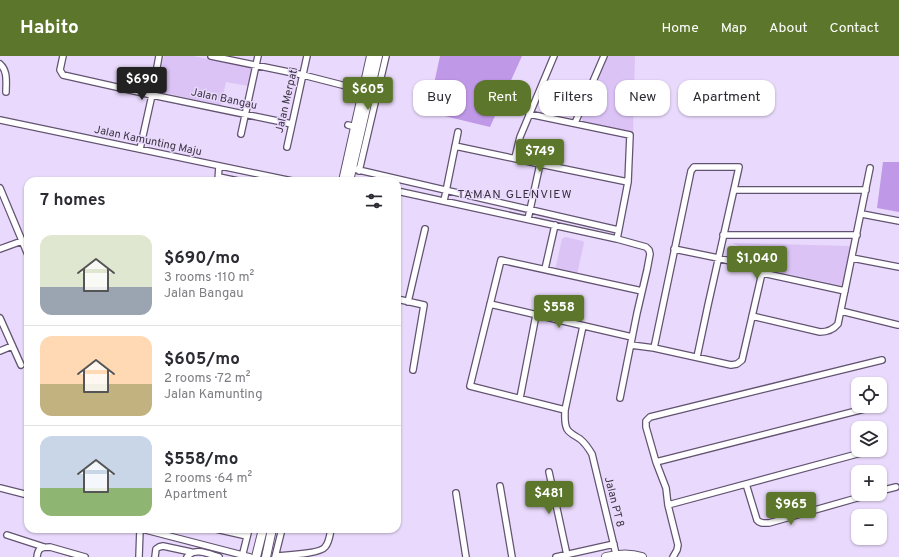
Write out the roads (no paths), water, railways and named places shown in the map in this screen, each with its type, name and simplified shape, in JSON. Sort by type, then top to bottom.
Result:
[{"type":"main road","points":[[352,169],[351,126],[371,56]]},
{"type":"main road","points":[[349,177],[378,56]]},
{"type":"main road","points":[[256,557],[262,533]]},
{"type":"main road","points":[[266,557],[271,533]]},
{"type":"main road","points":[[259,546],[260,557]]},
{"type":"main road","points":[[606,557],[621,555],[634,555],[642,557]]},
{"type":"street","name":"Jalan Bangau","points":[[63,56],[60,70],[63,75],[292,124]]},
{"type":"street","points":[[140,149],[160,56]]},
{"type":"street","points":[[211,56],[342,85],[363,88]]},
{"type":"street","points":[[241,134],[258,56]]},
{"type":"street","name":"Jalan Merpati","points":[[286,147],[307,56]]},
{"type":"street","points":[[386,56],[352,169],[388,177]]},
{"type":"street","points":[[531,109],[554,56]]},
{"type":"street","points":[[575,124],[604,56]]},
{"type":"street","points":[[0,64],[6,73],[6,92]]},
{"type":"street","points":[[531,114],[630,135],[628,182],[617,239]]},
{"type":"street","points":[[515,158],[520,137],[528,116]]},
{"type":"street","name":"Jalan Kamunting Maju","points":[[0,120],[273,177]]},
{"type":"street","points":[[444,201],[458,132]]},
{"type":"street","points":[[455,146],[628,182]]},
{"type":"street","points":[[528,220],[540,164]]},
{"type":"street","points":[[218,177],[219,166]]},
{"type":"street","points":[[654,348],[691,171],[694,167],[739,167],[697,357]]},
{"type":"street","points":[[752,316],[820,332],[826,332],[835,328],[838,324],[841,311],[844,291],[862,214],[870,168]]},
{"type":"street","points":[[401,180],[618,230]]},
{"type":"street","points":[[0,188],[1,194],[24,246]]},
{"type":"street","points":[[734,190],[866,190]]},
{"type":"street","points":[[401,192],[555,225],[646,247],[650,254],[620,398]]},
{"type":"street","points":[[862,214],[899,221]]},
{"type":"street","points":[[545,270],[555,225]]},
{"type":"street","points":[[408,302],[425,230]]},
{"type":"street","points":[[723,236],[857,235]]},
{"type":"street","points":[[0,250],[22,241]]},
{"type":"street","points":[[674,249],[718,258],[758,268],[762,272],[844,291]]},
{"type":"street","points":[[852,258],[899,267]]},
{"type":"street","points":[[583,326],[565,410],[470,386],[501,260],[642,291]]},
{"type":"street","points":[[631,345],[654,348],[731,365],[738,364],[742,360],[762,272]]},
{"type":"street","points":[[401,300],[424,305],[413,370]]},
{"type":"street","points":[[490,304],[632,338]]},
{"type":"street","points":[[841,311],[898,325]]},
{"type":"street","points":[[520,398],[536,315]]},
{"type":"street","points":[[0,318],[21,365]]},
{"type":"street","points":[[0,351],[12,346]]},
{"type":"street","points":[[673,557],[678,545],[668,505],[666,488],[656,462],[646,427],[646,421],[650,417],[882,360]]},
{"type":"street","name":"Jalan PT 8","points":[[565,410],[565,423],[571,434],[581,440],[592,454],[614,544],[621,555]]},
{"type":"street","points":[[656,462],[851,412]]},
{"type":"street","points":[[668,505],[851,456]]},
{"type":"street","points":[[549,472],[567,555]]},
{"type":"street","points":[[746,484],[757,520],[763,524],[851,500]]},
{"type":"street","points":[[500,486],[512,557]]},
{"type":"street","points":[[887,490],[896,487]]},
{"type":"street","points":[[0,488],[24,495]]},
{"type":"street","points":[[456,493],[466,557]]},
{"type":"street","points":[[139,557],[141,533]]},
{"type":"street","points":[[156,533],[250,557]]},
{"type":"street","points":[[234,533],[247,536]]},
{"type":"street","points":[[242,556],[248,533]]},
{"type":"street","points":[[281,533],[276,556],[303,555],[324,549],[327,546],[330,533]]},
{"type":"street","points":[[7,535],[44,547],[50,547],[85,557]]},
{"type":"street","points":[[182,550],[186,541]]},
{"type":"street","points":[[556,557],[614,544]]},
{"type":"street","points":[[155,557],[156,549],[163,546],[182,550],[189,555],[201,552],[219,557]]},
{"type":"street","points":[[37,557],[40,549],[44,547]]},
{"type":"district","name":"TAMAN GLENVIEW","points":[[515,195]]}]
